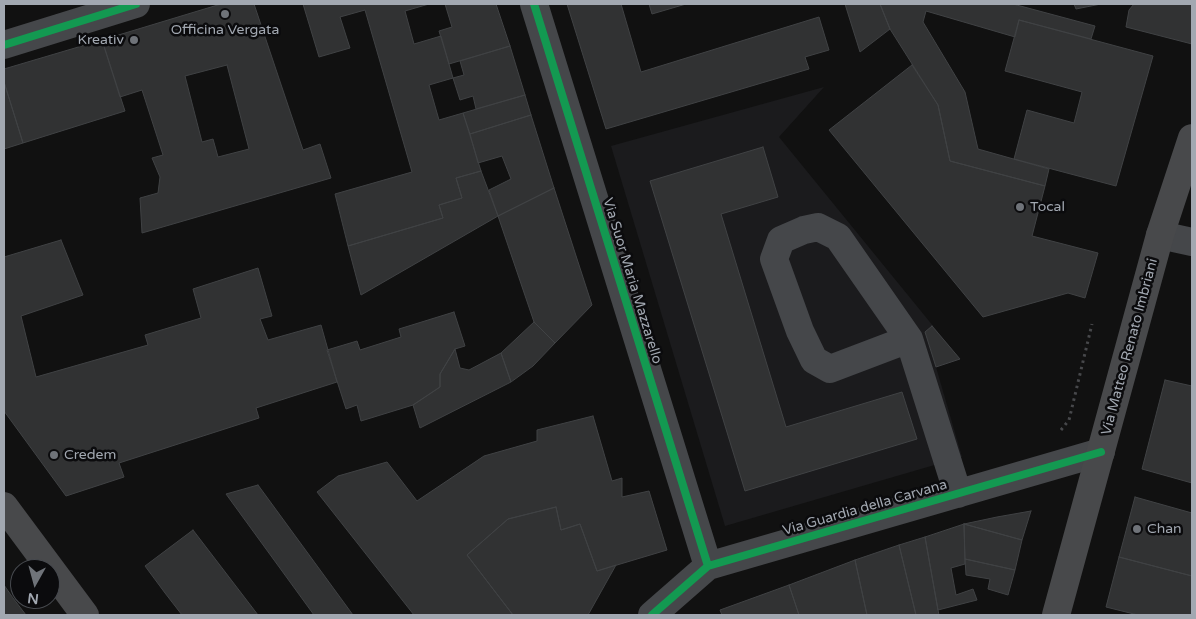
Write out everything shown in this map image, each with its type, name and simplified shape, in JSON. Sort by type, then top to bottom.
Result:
[{"type":"main road","name":"Via Matteo Renato Imbriani","points":[[1056,615],[1160,235],[1192,138]]},
{"type":"main road","points":[[4,506],[85,615]]},
{"type":"street","points":[[4,45],[136,4]]},
{"type":"street","name":"Via Suor Maria Mazzarello","points":[[534,4],[708,566]]},
{"type":"street","points":[[909,339],[830,369],[814,360],[800,331],[774,259],[781,240],[804,230],[818,227],[838,237],[909,339],[958,494]]},
{"type":"street","points":[[1160,235],[1192,242]]},
{"type":"street","name":"Via Guardia della Carvana","points":[[652,615],[708,566],[1101,452]]},
{"type":"path","points":[[1056,435],[1069,420],[1092,324]]},
{"type":"shaded area","points":[[824,87],[779,137],[960,359],[936,367],[962,457],[725,526],[611,146]]},
{"type":"building","points":[[221,4],[254,4],[303,150],[320,144],[331,178],[142,233],[140,198],[158,193],[160,177],[152,158],[163,155],[142,90],[120,97],[102,40]],"holes":[[[227,65],[249,149],[218,157],[213,139],[202,142],[185,76]]]},
{"type":"building","points":[[303,4],[429,4],[405,11],[414,44],[441,36],[453,78],[429,85],[439,120],[463,113],[481,171],[456,178],[462,198],[439,205],[443,218],[348,246],[335,194],[412,172],[365,10],[340,17],[350,48],[319,57]]},
{"type":"building","points":[[445,4],[496,4],[510,46],[449,64],[439,31],[452,27]]},
{"type":"building","points":[[567,4],[621,4],[641,72],[819,17],[829,50],[805,57],[809,69],[606,129]]},
{"type":"building","points":[[649,4],[686,4],[652,14]]},
{"type":"building","points":[[845,4],[880,4],[890,29],[860,52]]},
{"type":"building","points":[[880,4],[1013,4],[1095,26],[1091,39],[1019,20],[1015,37],[926,11],[923,22],[965,92],[978,149],[1049,169],[1045,186],[950,161],[938,105],[890,29]]},
{"type":"building","points":[[1074,4],[1101,4],[1076,9]]},
{"type":"building","points":[[1134,4],[1192,4],[1192,44],[1126,27],[1129,10]]},
{"type":"building","points":[[1019,20],[1153,56],[1116,186],[1014,159],[1027,110],[1074,123],[1082,92],[1005,71]]},
{"type":"building","points":[[102,40],[125,111],[23,143],[4,82],[4,69]]},
{"type":"building","points":[[510,46],[525,95],[476,109],[473,96],[460,100],[453,78],[464,75],[460,61]]},
{"type":"building","points":[[912,65],[938,105],[950,161],[1045,186],[1032,236],[1098,253],[1085,298],[1068,293],[983,317],[829,130]]},
{"type":"building","points":[[4,82],[23,143],[4,149]]},
{"type":"building","points":[[525,95],[531,115],[470,134],[463,113]]},
{"type":"building","points":[[531,115],[554,188],[498,216],[489,190],[511,179],[502,156],[478,163],[470,134]]},
{"type":"building","points":[[763,147],[778,197],[721,214],[786,427],[902,392],[917,439],[745,491],[650,181]]},
{"type":"building","points":[[481,171],[498,216],[361,295],[348,246],[443,218],[439,205],[462,198],[456,178]]},
{"type":"building","points":[[554,188],[592,305],[555,343],[534,322],[498,216]]},
{"type":"building","points":[[61,240],[83,295],[21,316],[36,377],[148,345],[145,335],[201,318],[193,289],[258,268],[272,316],[260,319],[268,340],[321,325],[337,382],[256,408],[259,418],[119,463],[124,477],[66,496],[4,411],[4,257]]},
{"type":"building","points":[[454,312],[465,346],[455,349],[440,374],[440,387],[413,405],[361,421],[357,405],[346,409],[327,350],[357,341],[360,350],[401,337],[399,329]]},
{"type":"building","points":[[534,322],[555,343],[533,366],[511,382],[501,353]]},
{"type":"building","points":[[932,326],[960,359],[936,367],[925,332]]},
{"type":"building","points":[[455,349],[460,368],[469,370],[501,353],[511,382],[420,428],[413,405],[440,387],[440,374]]},
{"type":"building","points":[[1165,380],[1192,386],[1192,483],[1142,469]]},
{"type":"building","points":[[593,416],[612,481],[622,478],[622,497],[649,491],[667,550],[597,571],[580,524],[561,530],[556,507],[508,519],[467,555],[513,615],[414,615],[317,492],[338,476],[387,462],[417,501],[484,456],[537,441],[537,430]]},
{"type":"building","points":[[258,485],[353,615],[314,615],[226,494]]},
{"type":"building","points":[[1135,497],[1192,513],[1192,576],[1119,557]]},
{"type":"building","points":[[556,507],[561,530],[580,524],[597,571],[616,565],[588,615],[513,615],[467,555],[508,519]]},
{"type":"building","points":[[1031,511],[1022,540],[964,524],[997,517]]},
{"type":"building","points":[[964,524],[965,564],[951,568],[956,595],[973,589],[977,600],[938,610],[925,537]]},
{"type":"building","points":[[964,524],[1022,540],[1015,570],[965,559]]},
{"type":"building","points":[[193,530],[258,615],[182,615],[165,593],[145,566]]},
{"type":"building","points":[[925,537],[939,615],[916,615],[899,545]]},
{"type":"building","points":[[899,545],[916,615],[867,615],[855,560]]},
{"type":"building","points":[[1119,557],[1192,576],[1192,615],[1138,615],[1106,607]]},
{"type":"building","points":[[965,559],[1015,570],[1008,595],[988,589],[990,579],[966,575]]},
{"type":"building","points":[[855,560],[867,615],[799,615],[789,585]]},
{"type":"building","points":[[4,585],[10,594],[10,609],[21,609],[26,615],[4,615]]},
{"type":"building","points":[[789,585],[799,615],[722,615],[720,610]]},
{"type":"cycle path","points":[[4,45],[136,4]]},
{"type":"cycle path","points":[[534,4],[708,566]]},
{"type":"cycle path","points":[[652,615],[708,566],[1101,452]]},
{"type":"place","name":"Officina Vergata","points":[[225,14]]},
{"type":"place","name":"Kreativ","points":[[134,40]]},
{"type":"place","name":"Tocal","points":[[1020,207]]},
{"type":"place","name":"Credem","points":[[54,455]]},
{"type":"place","name":"Chan","points":[[1137,529]]}]
